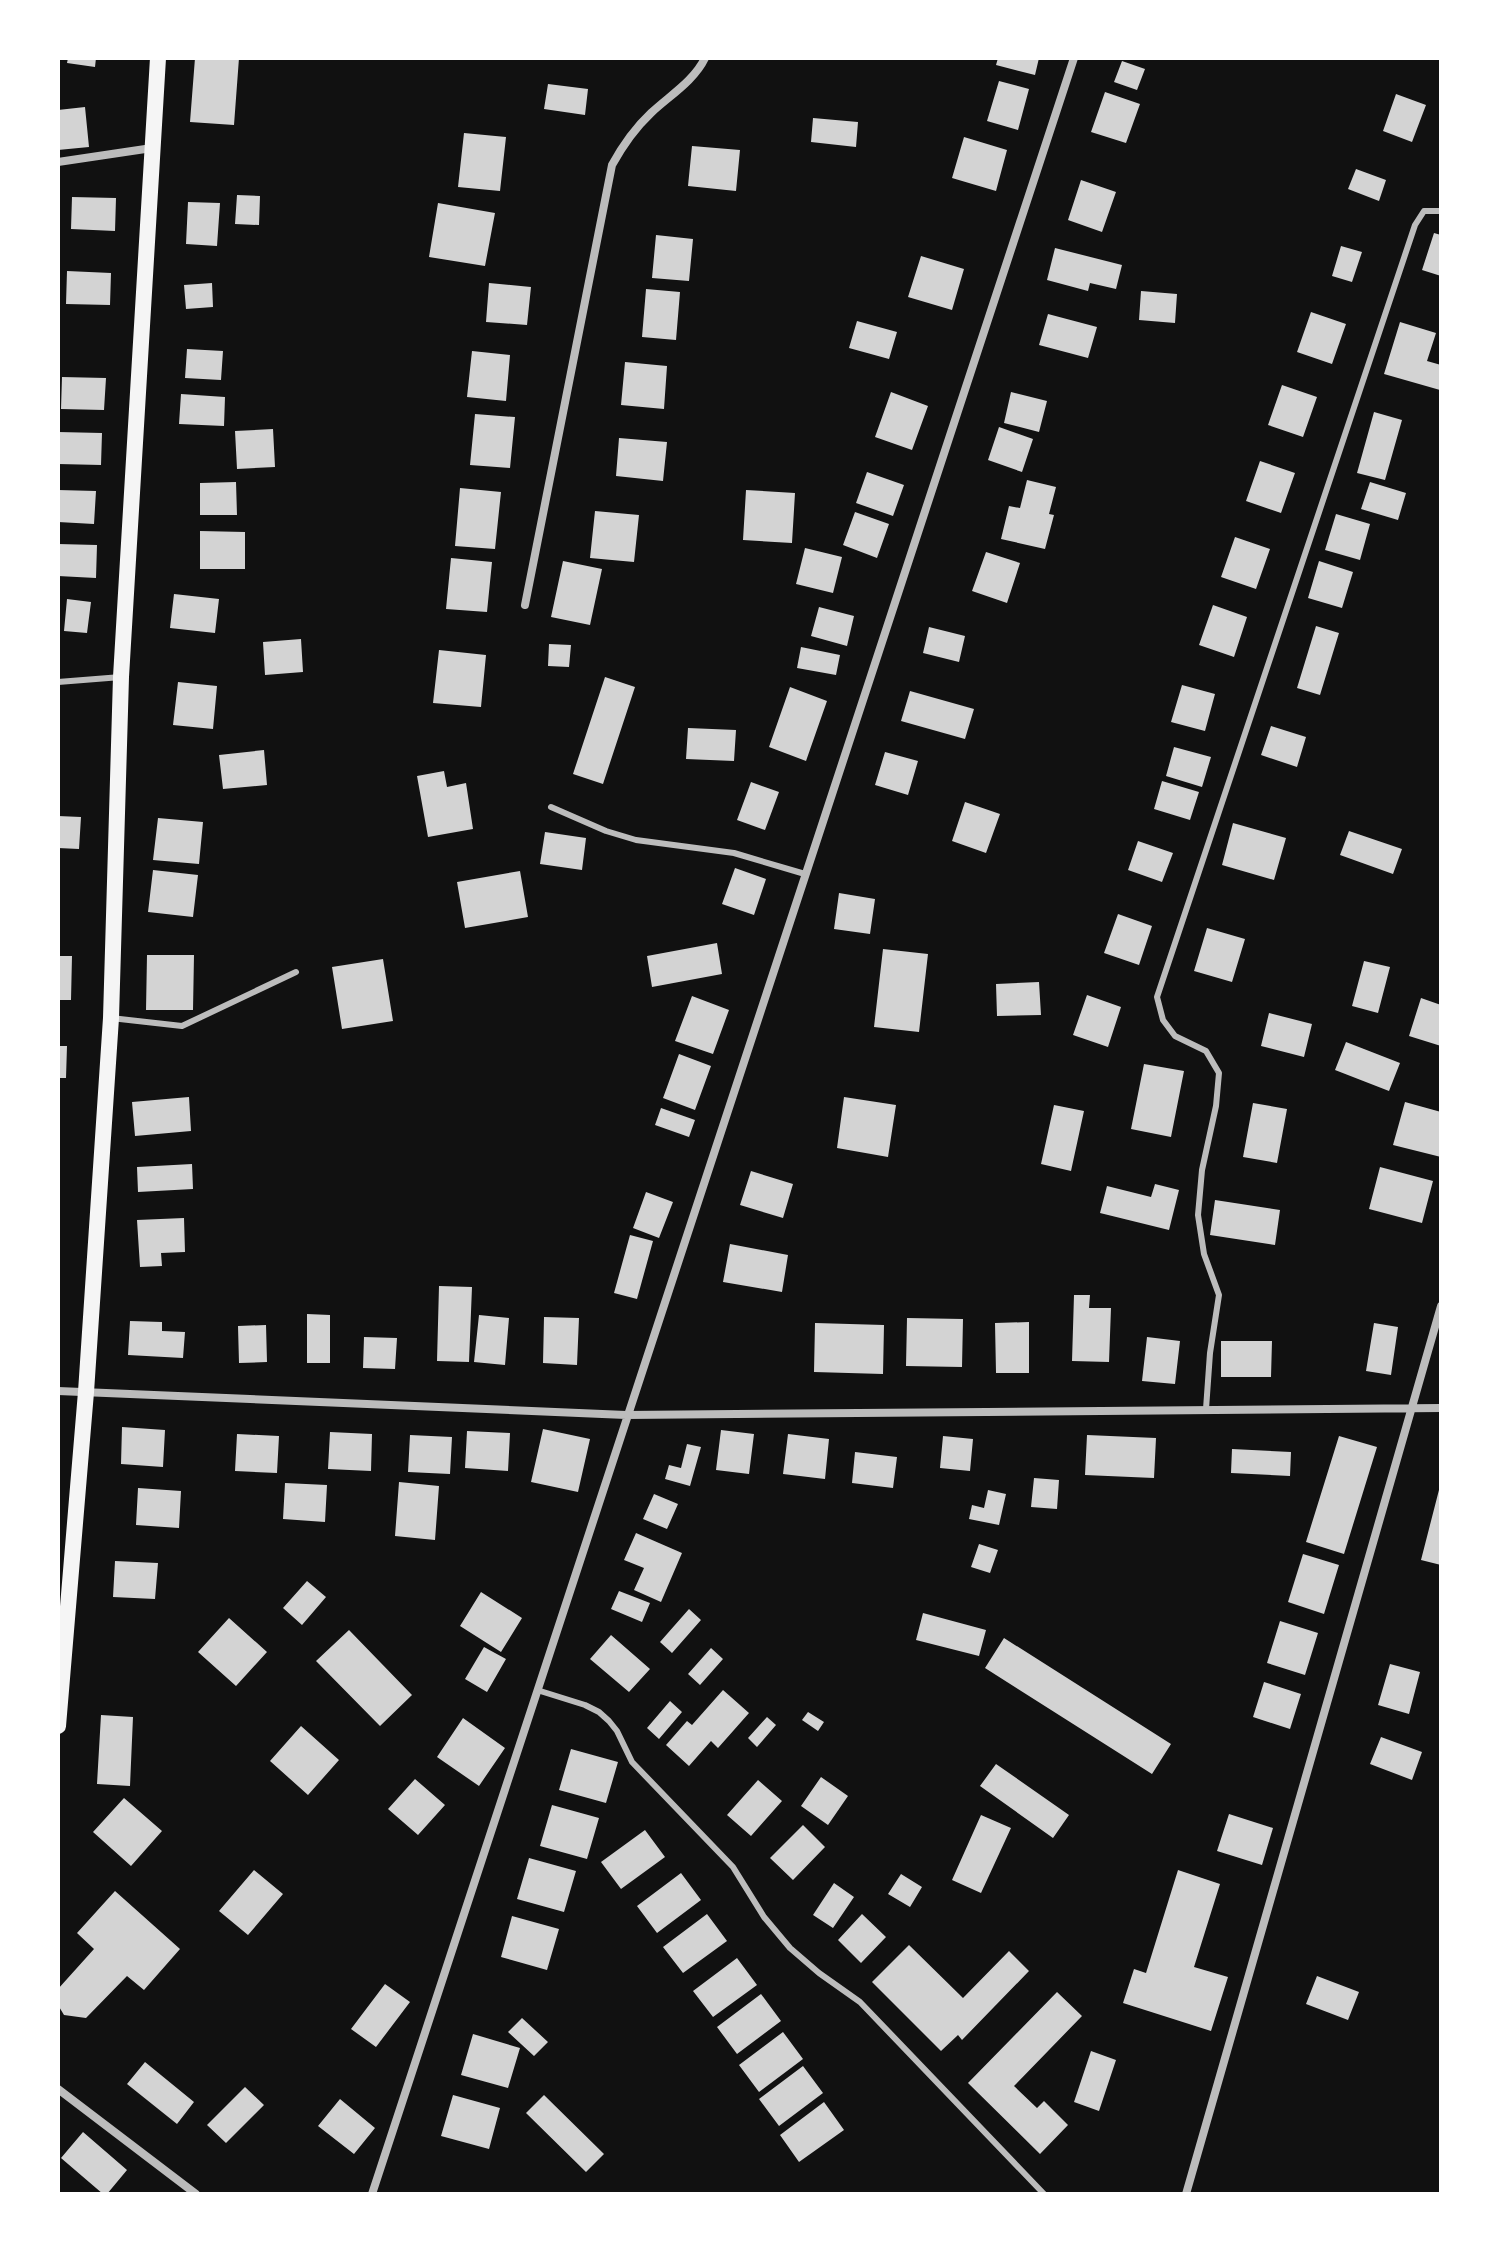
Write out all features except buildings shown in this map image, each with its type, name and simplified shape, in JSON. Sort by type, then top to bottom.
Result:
[{"type":"main road","points":[[58,1726],[86,1392],[111,1018],[121,677],[158,58]]},
{"type":"street","points":[[525,605],[612,165],[628,137],[683,85],[705,58]]},
{"type":"street","points":[[372,2194],[1074,58]]},
{"type":"street","points":[[58,162],[152,148]]},
{"type":"street","points":[[1186,2194],[1441,1306]]},
{"type":"street","points":[[58,1391],[626,1415],[1441,1408]]},
{"type":"street","points":[[58,2089],[196,2194]]},
{"type":"lane","points":[[1206,1409],[1219,1295],[1204,1254],[1198,1215],[1202,1170],[1216,1106],[1219,1073],[1206,1051],[1175,1036],[1163,1020],[1157,997],[1415,225],[1424,211],[1441,211]]},
{"type":"lane","points":[[58,682],[121,677]]},
{"type":"lane","points":[[551,807],[606,831],[636,840],[734,853],[805,874]]},
{"type":"lane","points":[[111,1018],[182,1026],[296,972]]},
{"type":"lane","points":[[537,1690],[585,1705],[609,1721],[632,1762],[733,1867],[764,1917],[790,1948],[860,2002],[1044,2194]]}]
